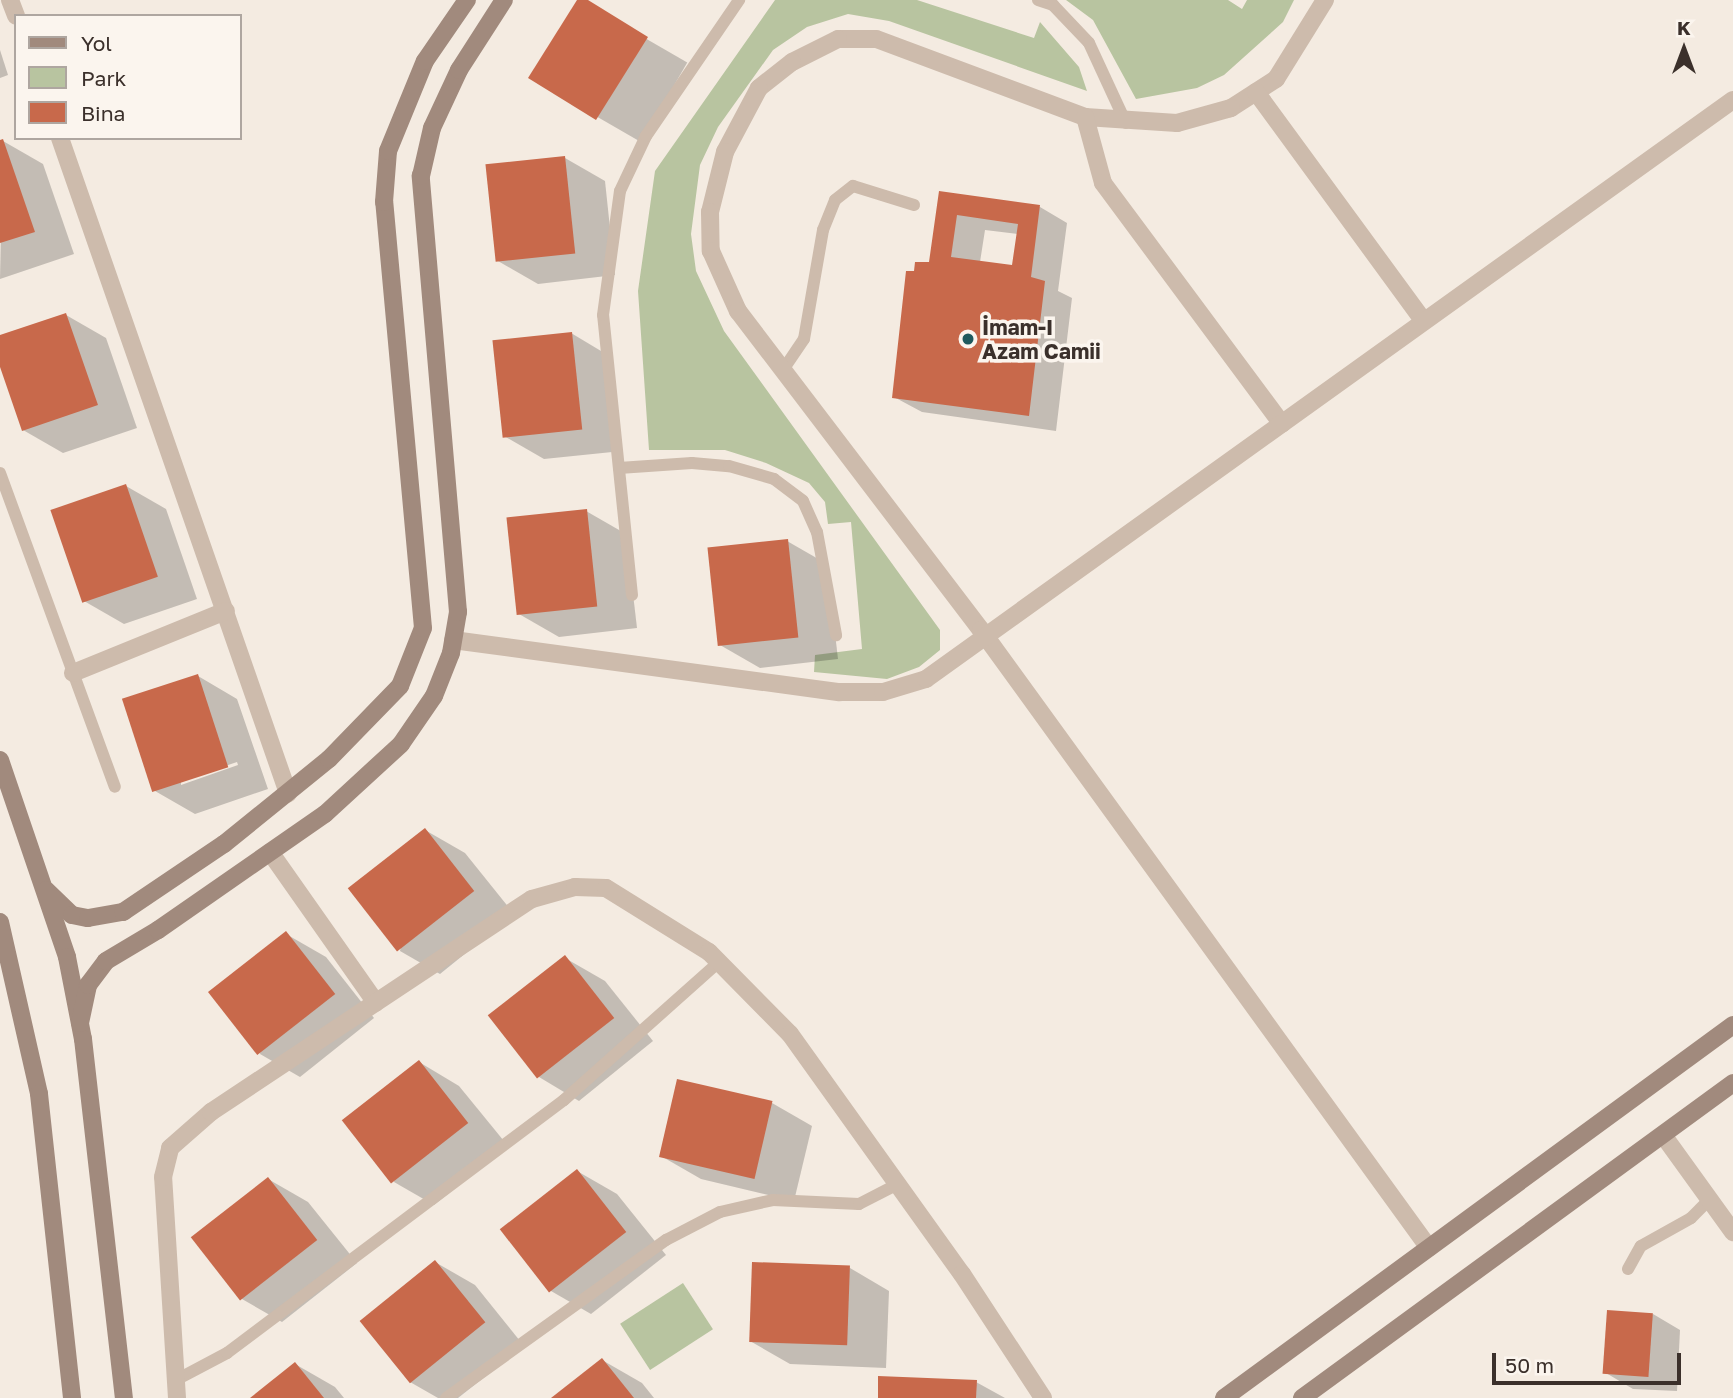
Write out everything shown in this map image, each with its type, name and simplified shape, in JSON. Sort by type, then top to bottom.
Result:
[{"type":"street","points":[[46,890],[72,915],[88,918],[123,912],[224,844],[288,793],[328,759],[400,686],[423,628],[384,202],[388,151],[400,115],[425,61],[467,0]]},
{"type":"street","points":[[80,1023],[88,985],[106,961],[324,814],[401,744],[433,696],[453,640],[458,612],[421,176],[432,128],[454,82],[504,0]]},
{"type":"street","points":[[1325,0],[1276,79],[1231,108],[1177,123],[1126,123],[1084,117],[876,39],[838,39],[792,62],[759,88],[725,152],[710,212],[711,251],[738,311],[988,639],[1429,1248]]},
{"type":"street","points":[[1256,92],[1423,320]]},
{"type":"street","points":[[453,640],[840,692],[883,692],[926,679],[988,639],[1423,320],[1733,100]]},
{"type":"street","points":[[1084,117],[1103,183],[1282,424]]},
{"type":"street","points":[[61,140],[288,793]]},
{"type":"street","points":[[73,673],[226,611]]},
{"type":"street","points":[[0,760],[67,957],[80,1023],[124,1398]]},
{"type":"street","points":[[270,852],[376,1003]]},
{"type":"street","points":[[176,1389],[163,1177],[170,1148],[211,1112],[532,899],[575,887],[606,888],[719,962],[790,1034],[898,1184],[1043,1398]]},
{"type":"street","points":[[0,922],[39,1094],[72,1398]]},
{"type":"street","points":[[1224,1398],[1733,1025]]},
{"type":"street","points":[[1303,1398],[1733,1083]]},
{"type":"street","points":[[1662,1135],[1733,1232]]},
{"type":"lane","points":[[632,595],[603,315],[620,191],[646,136],[739,0]]},
{"type":"lane","points":[[1038,0],[1054,5],[1089,43],[1126,123]]},
{"type":"lane","points":[[783,370],[804,339],[823,230],[835,200],[853,186],[914,205]]},
{"type":"lane","points":[[619,468],[692,463],[729,466],[774,479],[803,501],[817,532],[836,635]]},
{"type":"lane","points":[[0,473],[115,787]]},
{"type":"lane","points":[[176,1389],[564,1100],[719,962]]},
{"type":"lane","points":[[446,1398],[666,1240],[720,1212],[773,1200],[859,1204],[898,1184]]},
{"type":"lane","points":[[1628,1269],[1641,1246],[1691,1218],[1709,1200]]},
{"type":"green space","points":[[775,0],[917,0],[1034,38],[1040,22],[1079,67],[1087,91],[889,21],[848,14],[807,27],[773,50],[718,127],[700,165],[691,234],[696,271],[724,331],[940,630],[940,650],[919,667],[887,679],[814,672],[815,655],[862,649],[851,522],[828,524],[825,502],[809,483],[766,463],[725,450],[649,450],[638,291],[655,171]]},
{"type":"green space","points":[[1066,0],[1228,0],[1242,9],[1247,0],[1294,0],[1283,22],[1224,75],[1197,88],[1136,99],[1093,20]]},
{"type":"green space","points":[[683,1283],[713,1329],[650,1370],[620,1324]]},
{"type":"building","points":[[577,0],[588,0],[648,37],[596,120],[528,78]]},
{"type":"building","points":[[3,139],[35,232],[0,243],[0,140]]},
{"type":"building","points":[[565,156],[575,253],[496,262],[485,164]]},
{"type":"building","name":"İmam-I Azam Camii","points":[[939,191],[1040,205],[1031,277],[1045,281],[1029,416],[892,398],[906,271],[914,271],[915,262],[929,262]],"holes":[[[957,215],[1018,224],[1012,265],[951,257]]]},
{"type":"building","points":[[66,313],[98,405],[22,431],[0,367],[0,335]]},
{"type":"building","points":[[572,332],[582,429],[503,438],[492,340]]},
{"type":"building","points":[[126,484],[158,577],[82,603],[50,510]]},
{"type":"building","points":[[587,509],[597,606],[517,615],[506,517]]},
{"type":"building","points":[[788,539],[798,637],[718,646],[707,547]]},
{"type":"building","points":[[198,674],[228,767],[152,792],[122,699]]},
{"type":"building","points":[[425,828],[474,891],[397,951],[348,888]]},
{"type":"building","points":[[286,931],[335,994],[257,1055],[208,992]]},
{"type":"building","points":[[565,955],[614,1018],[537,1078],[488,1015]]},
{"type":"building","points":[[419,1060],[468,1123],[391,1183],[342,1120]]},
{"type":"building","points":[[677,1079],[772,1101],[754,1179],[659,1157]]},
{"type":"building","points":[[577,1169],[626,1232],[549,1292],[500,1229]]},
{"type":"building","points":[[268,1177],[317,1240],[240,1300],[191,1237]]},
{"type":"building","points":[[435,1260],[485,1322],[410,1383],[360,1321]]},
{"type":"building","points":[[752,1262],[850,1265],[847,1345],[749,1342]]},
{"type":"building","points":[[1607,1310],[1653,1313],[1648,1377],[1603,1374]]},
{"type":"building","points":[[602,1358],[634,1398],[551,1398]]},
{"type":"building","points":[[295,1362],[324,1398],[250,1398]]},
{"type":"building","points":[[878,1376],[977,1380],[976,1398],[878,1398]]},
{"type":"place","name":"İmam-I Azam Camii","points":[[968,339]]}]
